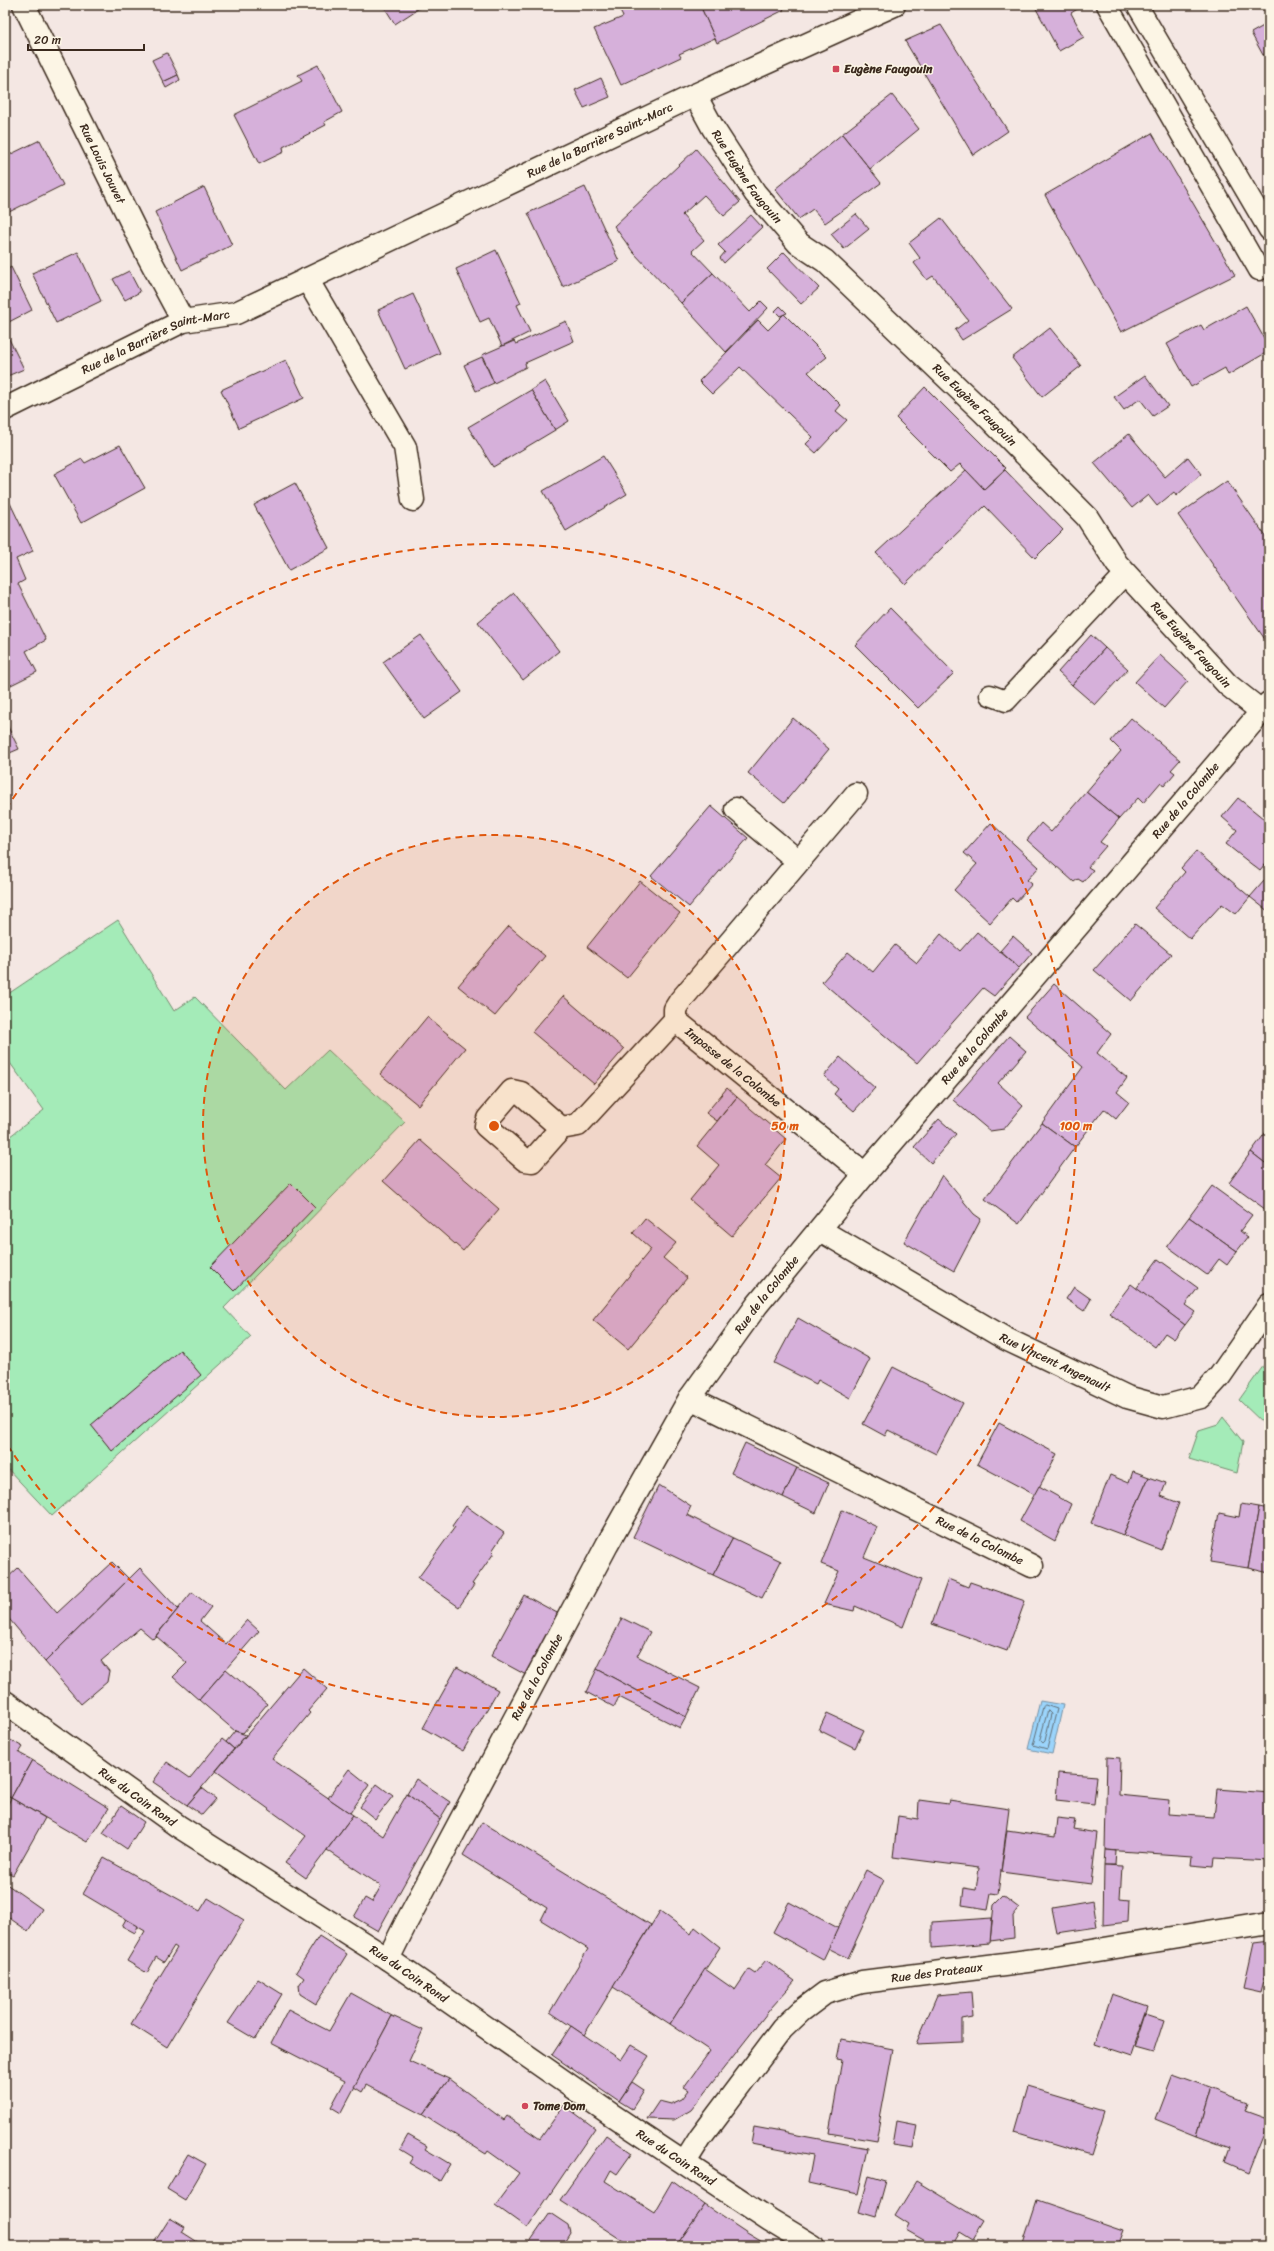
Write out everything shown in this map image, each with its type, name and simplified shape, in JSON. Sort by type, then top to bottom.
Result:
[{"type":"street","name":"Rue Louis Jouvet","points":[[24,5],[151,261],[183,321]]},
{"type":"street","name":"Rue de la Barrière Saint-Marc","points":[[5,409],[183,321],[236,313],[695,95],[894,5]]},
{"type":"street","name":"Rue Eugène Faugouin","points":[[695,95],[713,128],[755,193],[798,242],[825,261],[989,417],[1087,517],[1117,564],[1228,685],[1265,707]]},
{"type":"street","points":[[307,279],[405,447],[414,500]]},
{"type":"street","name":"Rue de la Colombe","points":[[388,1959],[607,1545],[690,1398],[757,1305],[866,1174],[1265,707]]},
{"type":"street","name":"Impasse de la Colombe","points":[[561,1128],[578,1125],[675,1020],[675,1010],[680,1001],[856,794]]},
{"type":"street","points":[[736,808],[798,861]]},
{"type":"street","name":"Impasse de la Colombe","points":[[675,1020],[866,1174]]},
{"type":"street","name":"Rue Vincent Angenault","points":[[820,1230],[1006,1339],[1126,1397],[1163,1407],[1201,1397],[1220,1376],[1269,1305]]},
{"type":"street","name":"Rue de la Colombe","points":[[690,1398],[1032,1566]]},
{"type":"street","name":"Rue du Coin Rond","points":[[5,1702],[178,1826],[388,1959],[612,2115],[685,2162],[770,2220],[813,2246]]},
{"type":"street","name":"Rue des Prateaux","points":[[685,2162],[782,2029],[801,2011],[825,1993],[862,1982],[1043,1959],[1269,1922]]},
{"type":"lane","points":[[1107,5],[1259,270]]},
{"type":"lane","points":[[1137,5],[1269,230]]},
{"type":"lane","points":[[990,695],[1006,701],[1126,573]]},
{"type":"green space","points":[[118,920],[174,1011],[195,997],[286,1090],[328,1050],[405,1122],[224,1308],[251,1337],[52,1516],[5,1466],[5,1140],[44,1110],[5,1056],[5,996]]},
{"type":"green space","points":[[1269,1358],[1269,1425],[1264,1424],[1239,1400]]},
{"type":"green space","points":[[1223,1417],[1243,1442],[1237,1473],[1189,1459],[1199,1430],[1218,1424]]},
{"type":"water","points":[[1040,1701],[1063,1705],[1052,1754],[1028,1749]]},
{"type":"building","points":[[383,5],[424,5],[395,24]]},
{"type":"building","points":[[617,5],[700,5],[715,38],[679,54],[681,57],[621,85],[594,29],[623,17]]},
{"type":"building","points":[[700,5],[781,5],[784,10],[717,43]]},
{"type":"building","points":[[1034,5],[1084,5],[1071,13],[1084,37],[1059,51]]},
{"type":"building","points":[[1267,24],[1269,52],[1263,55],[1251,33]]},
{"type":"building","points":[[941,25],[1008,131],[973,155],[905,41]]},
{"type":"building","points":[[167,53],[178,75],[163,82],[152,60]]},
{"type":"building","points":[[318,65],[342,112],[324,122],[326,125],[283,147],[284,152],[259,164],[234,115],[302,81],[298,75]]},
{"type":"building","points":[[178,75],[180,80],[166,88],[163,82]]},
{"type":"building","points":[[601,78],[610,97],[584,108],[575,90]]},
{"type":"building","points":[[892,95],[919,129],[870,169],[842,134]]},
{"type":"building","points":[[1152,133],[1235,275],[1121,332],[1045,195]]},
{"type":"building","points":[[842,134],[881,183],[825,223],[813,209],[799,219],[775,189]]},
{"type":"building","points":[[40,140],[63,185],[9,212],[5,204],[5,157]]},
{"type":"building","points":[[696,149],[740,202],[724,216],[704,195],[682,215],[704,240],[692,251],[713,273],[681,303],[633,252],[614,226]]},
{"type":"building","points":[[204,187],[232,245],[182,270],[155,212]]},
{"type":"building","points":[[585,187],[619,261],[563,287],[528,213]]},
{"type":"building","points":[[856,214],[869,229],[844,249],[831,234]]},
{"type":"building","points":[[751,215],[762,227],[724,263],[720,258],[725,252],[718,245]]},
{"type":"building","points":[[941,218],[1012,309],[962,340],[955,330],[968,320],[933,276],[927,280],[914,263],[920,258],[909,243]]},
{"type":"building","points":[[496,250],[521,303],[517,305],[530,332],[502,346],[489,318],[480,322],[456,269]]},
{"type":"building","points":[[78,252],[101,301],[56,323],[32,273]]},
{"type":"building","points":[[784,252],[819,288],[801,304],[767,269]]},
{"type":"building","points":[[11,267],[32,310],[5,324],[5,271]]},
{"type":"building","points":[[129,271],[140,292],[125,300],[113,279]]},
{"type":"building","points":[[713,273],[750,312],[761,301],[768,308],[726,352],[681,303]]},
{"type":"building","points":[[413,294],[440,353],[405,369],[378,310]]},
{"type":"building","points":[[780,306],[787,313],[780,316],[775,311]]},
{"type":"building","points":[[1246,306],[1269,347],[1269,351],[1228,375],[1225,368],[1191,387],[1167,344],[1201,325],[1204,330]]},
{"type":"building","points":[[784,314],[827,357],[808,372],[841,405],[836,411],[847,420],[816,453],[806,444],[813,437],[740,367],[712,394],[699,381],[758,320],[768,330]]},
{"type":"building","points":[[566,321],[574,341],[525,363],[526,367],[494,383],[482,355],[514,341],[516,344]]},
{"type":"building","points":[[1050,328],[1081,366],[1042,397],[1012,358]]},
{"type":"building","points":[[5,331],[24,369],[5,377]]},
{"type":"building","points":[[482,357],[494,383],[476,391],[464,365]]},
{"type":"building","points":[[286,360],[304,398],[239,428],[221,390]]},
{"type":"building","points":[[1145,375],[1168,406],[1153,416],[1140,399],[1124,410],[1114,397]]},
{"type":"building","points":[[545,381],[569,421],[555,430],[531,390]]},
{"type":"building","points":[[925,387],[1006,468],[984,489],[960,464],[950,472],[896,418]]},
{"type":"building","points":[[531,390],[555,430],[493,467],[468,427]]},
{"type":"building","points":[[1129,434],[1165,477],[1188,457],[1201,474],[1176,496],[1174,492],[1157,506],[1148,495],[1132,508],[1094,463]]},
{"type":"building","points":[[120,445],[145,488],[81,523],[54,474],[82,459],[85,463]]},
{"type":"building","points":[[603,456],[627,494],[566,531],[543,491]]},
{"type":"building","points":[[966,470],[984,489],[1005,470],[1063,530],[1035,558],[985,506],[905,584],[876,553]]},
{"type":"building","points":[[1227,481],[1269,541],[1269,645],[1178,515]]},
{"type":"building","points":[[295,483],[329,548],[289,570],[254,505]]},
{"type":"building","points":[[10,503],[33,551],[16,559],[25,580],[18,584],[46,640],[26,651],[37,672],[7,687],[5,682],[5,505]]},
{"type":"building","points":[[514,593],[559,651],[523,680],[478,622]]},
{"type":"building","points":[[890,608],[954,673],[918,708],[855,645]]},
{"type":"building","points":[[421,635],[462,692],[424,719],[383,662]]},
{"type":"building","points":[[1091,635],[1105,648],[1072,685],[1058,672]]},
{"type":"building","points":[[1105,648],[1128,669],[1095,705],[1072,685]]},
{"type":"building","points":[[1160,655],[1188,681],[1164,708],[1135,682]]},
{"type":"building","points":[[793,718],[829,749],[784,803],[748,773]]},
{"type":"building","points":[[1131,718],[1180,760],[1171,770],[1175,773],[1164,786],[1161,782],[1143,803],[1138,798],[1119,819],[1086,792],[1121,751],[1111,741]]},
{"type":"building","points":[[5,721],[19,749],[5,755]]},
{"type":"building","points":[[1086,792],[1119,819],[1100,842],[1106,846],[1088,867],[1093,870],[1083,882],[1078,879],[1074,882],[1027,840],[1041,823],[1051,832]]},
{"type":"building","points":[[1238,798],[1269,823],[1269,860],[1260,871],[1226,844],[1237,830],[1222,817]]},
{"type":"building","points":[[711,806],[748,838],[689,907],[651,876]]},
{"type":"building","points":[[991,823],[1039,867],[1027,880],[1032,884],[1016,902],[1012,898],[990,923],[954,890],[977,864],[964,853]]},
{"type":"building","points":[[1196,851],[1250,897],[1236,914],[1222,904],[1190,939],[1154,908],[1185,872],[1181,868]]},
{"type":"building","points":[[640,881],[680,913],[627,978],[587,947]]},
{"type":"building","points":[[1264,881],[1269,885],[1269,912],[1250,897]]},
{"type":"building","points":[[1135,924],[1171,954],[1131,1001],[1094,970]]},
{"type":"building","points":[[509,926],[545,956],[495,1016],[458,986]]},
{"type":"building","points":[[977,932],[1019,968],[994,996],[983,988],[917,1063],[822,982],[848,952],[873,972],[895,945],[917,963],[941,934],[960,951]]},
{"type":"building","points":[[1013,936],[1032,953],[1019,968],[1000,951]]},
{"type":"building","points":[[1054,984],[1111,1034],[1097,1053],[1127,1078],[1117,1092],[1129,1102],[1116,1119],[1104,1109],[1075,1147],[1042,1123],[1083,1067],[1025,1017]]},
{"type":"building","points":[[563,996],[624,1049],[594,1084],[532,1032]]},
{"type":"building","points":[[427,1017],[465,1048],[418,1105],[380,1074]]},
{"type":"building","points":[[1009,1036],[1026,1051],[998,1083],[1023,1106],[1004,1129],[990,1131],[953,1100]]},
{"type":"building","points":[[840,1057],[875,1088],[854,1111],[834,1094],[838,1089],[824,1076]]},
{"type":"building","points":[[727,1088],[737,1097],[717,1121],[706,1113]]},
{"type":"building","points":[[737,1097],[786,1139],[765,1165],[781,1178],[732,1236],[690,1200],[719,1165],[697,1146]]},
{"type":"building","points":[[939,1119],[956,1134],[931,1163],[914,1147]]},
{"type":"building","points":[[1042,1123],[1075,1147],[1019,1224],[985,1199]]},
{"type":"building","points":[[1269,1128],[1269,1166],[1251,1152]]},
{"type":"building","points":[[420,1140],[499,1209],[463,1251],[383,1181]]},
{"type":"building","points":[[1251,1152],[1269,1166],[1269,1212],[1229,1183]]},
{"type":"building","points":[[942,1175],[974,1214],[981,1219],[954,1271],[904,1242]]},
{"type":"building","points":[[291,1183],[315,1207],[234,1291],[210,1267]]},
{"type":"building","points":[[1212,1186],[1252,1215],[1240,1231],[1248,1237],[1237,1251],[1189,1217]]},
{"type":"building","points":[[1189,1217],[1237,1251],[1227,1265],[1219,1259],[1207,1275],[1167,1246]]},
{"type":"building","points":[[645,1218],[676,1243],[663,1258],[687,1278],[628,1349],[593,1320],[651,1249],[633,1233]]},
{"type":"building","points":[[1158,1259],[1198,1288],[1185,1305],[1195,1312],[1185,1325],[1136,1289]]},
{"type":"building","points":[[1131,1284],[1185,1325],[1174,1339],[1165,1333],[1155,1347],[1109,1313]]},
{"type":"building","points":[[1074,1287],[1091,1299],[1084,1311],[1066,1299]]},
{"type":"building","points":[[798,1318],[870,1359],[850,1398],[818,1380],[816,1384],[774,1363]]},
{"type":"building","points":[[180,1350],[201,1375],[112,1451],[91,1425]]},
{"type":"building","points":[[893,1367],[963,1403],[936,1454],[888,1430],[885,1436],[863,1424]]},
{"type":"building","points":[[999,1423],[1057,1454],[1035,1495],[977,1464]]},
{"type":"building","points":[[745,1443],[797,1468],[783,1497],[731,1473]]},
{"type":"building","points":[[797,1468],[829,1483],[816,1513],[783,1497]]},
{"type":"building","points":[[1133,1471],[1149,1477],[1123,1535],[1091,1523],[1110,1475],[1129,1483]]},
{"type":"building","points":[[1149,1477],[1166,1483],[1161,1496],[1179,1503],[1161,1550],[1123,1535]]},
{"type":"building","points":[[659,1485],[691,1506],[687,1515],[733,1538],[713,1575],[633,1537]]},
{"type":"building","points":[[1039,1486],[1071,1504],[1055,1541],[1020,1521]]},
{"type":"building","points":[[1241,1504],[1259,1507],[1248,1568],[1210,1562],[1219,1513],[1239,1517]]},
{"type":"building","points":[[466,1506],[504,1533],[492,1551],[494,1553],[472,1584],[474,1585],[459,1607],[418,1578],[455,1527],[452,1526]]},
{"type":"building","points":[[1259,1507],[1269,1509],[1269,1573],[1248,1568]]},
{"type":"building","points":[[842,1510],[877,1527],[864,1557],[921,1580],[903,1627],[855,1606],[854,1611],[824,1604],[839,1571],[821,1564]]},
{"type":"building","points":[[733,1538],[781,1561],[762,1598],[713,1575]]},
{"type":"building","points":[[112,1562],[129,1579],[45,1662],[5,1614],[5,1580],[18,1568],[57,1613]]},
{"type":"building","points":[[140,1568],[178,1609],[153,1639],[140,1628],[101,1661],[109,1671],[107,1682],[81,1704],[45,1662]]},
{"type":"building","points":[[948,1579],[968,1587],[970,1582],[1025,1601],[1007,1651],[932,1624]]},
{"type":"building","points":[[192,1592],[211,1607],[200,1621],[226,1644],[247,1620],[259,1631],[199,1700],[173,1677],[187,1663],[156,1636]]},
{"type":"building","points":[[524,1595],[559,1614],[526,1675],[491,1656]]},
{"type":"building","points":[[622,1618],[650,1632],[637,1656],[700,1688],[686,1717],[597,1669]]},
{"type":"building","points":[[457,1667],[498,1690],[463,1751],[423,1728]]},
{"type":"building","points":[[303,1668],[327,1689],[308,1711],[310,1713],[272,1759],[353,1815],[306,1878],[285,1863],[306,1836],[216,1771]]},
{"type":"building","points":[[226,1669],[267,1704],[243,1733],[235,1731],[199,1700]]},
{"type":"building","points":[[597,1669],[686,1717],[680,1728],[619,1697],[614,1707],[586,1692]]},
{"type":"building","points":[[827,1713],[864,1730],[855,1748],[819,1730]]},
{"type":"building","points":[[235,1731],[246,1735],[234,1749],[226,1742]]},
{"type":"building","points":[[5,1737],[23,1747],[19,1753],[32,1760],[11,1798],[5,1795]]},
{"type":"building","points":[[222,1739],[234,1749],[187,1805],[153,1782],[167,1762],[190,1778]]},
{"type":"building","points":[[1107,1757],[1120,1758],[1119,1795],[1169,1800],[1168,1814],[1214,1817],[1217,1789],[1269,1793],[1269,1861],[1214,1858],[1213,1867],[1191,1865],[1192,1856],[1105,1850]]},
{"type":"building","points":[[32,1760],[109,1808],[87,1842],[11,1798]]},
{"type":"building","points":[[349,1769],[369,1785],[350,1813],[328,1798]]},
{"type":"building","points":[[1058,1773],[1097,1776],[1094,1804],[1056,1800]]},
{"type":"building","points":[[416,1779],[450,1802],[440,1819],[407,1794]]},
{"type":"building","points":[[377,1784],[393,1796],[375,1819],[360,1807]]},
{"type":"building","points":[[202,1788],[216,1799],[202,1815],[187,1805]]},
{"type":"building","points":[[407,1794],[440,1819],[378,1931],[354,1917],[365,1898],[372,1902],[381,1886],[327,1850],[353,1815],[383,1836]]},
{"type":"building","points":[[11,1798],[45,1818],[13,1875],[5,1871],[5,1810]]},
{"type":"building","points":[[919,1800],[948,1804],[949,1800],[1009,1809],[998,1894],[991,1893],[988,1909],[962,1905],[964,1888],[976,1890],[979,1868],[893,1857],[898,1816],[918,1819]]},
{"type":"building","points":[[121,1806],[144,1822],[127,1849],[103,1833]]},
{"type":"building","points":[[1057,1818],[1075,1820],[1073,1829],[1097,1833],[1091,1884],[1001,1872],[1007,1830],[1055,1837]]},
{"type":"building","points":[[482,1822],[651,1925],[584,2035],[550,2012],[588,1949],[541,1920],[547,1908],[463,1855]]},
{"type":"building","points":[[1105,1850],[1116,1851],[1115,1865],[1104,1865]]},
{"type":"building","points":[[104,1858],[200,1911],[208,1898],[244,1920],[167,2047],[131,2024],[177,1948],[174,1946],[164,1962],[156,1957],[147,1973],[127,1961],[145,1931],[83,1894]]},
{"type":"building","points":[[1104,1865],[1122,1866],[1120,1899],[1129,1900],[1128,1922],[1103,1925]]},
{"type":"building","points":[[866,1870],[884,1880],[848,1958],[828,1948]]},
{"type":"building","points":[[5,1883],[42,1909],[28,1931],[5,1915]]},
{"type":"building","points":[[1003,1896],[1019,1908],[1013,1916],[1014,1938],[990,1941],[994,1905]]},
{"type":"building","points":[[1093,1901],[1097,1927],[1057,1933],[1052,1908]]},
{"type":"building","points":[[789,1902],[838,1928],[823,1960],[773,1932]]},
{"type":"building","points":[[660,1911],[691,1934],[695,1927],[720,1947],[670,2024],[613,1987]]},
{"type":"building","points":[[992,1918],[990,1943],[932,1948],[932,1922]]},
{"type":"building","points":[[126,1919],[138,1926],[135,1933],[122,1926]]},
{"type":"building","points":[[319,1936],[347,1954],[316,2004],[300,1994],[299,1985],[304,1978],[296,1972]]},
{"type":"building","points":[[1269,1940],[1269,1960],[1261,1991],[1243,1987],[1253,1942]]},
{"type":"building","points":[[766,1960],[795,1981],[771,2008],[691,2110],[674,2120],[647,2119],[659,2101],[671,2104],[682,2099],[689,2090],[684,2087],[710,2051],[670,2024],[705,1969],[735,1990],[749,1969],[755,1973]]},
{"type":"building","points":[[258,1979],[282,1994],[255,2039],[228,2023]]},
{"type":"building","points":[[971,1992],[973,2017],[962,2019],[962,2042],[916,2044],[937,1995]]},
{"type":"building","points":[[351,1993],[392,2016],[341,2113],[331,2107],[345,2081],[271,2043],[288,2010],[329,2031]]},
{"type":"building","points":[[1112,1994],[1148,2006],[1131,2056],[1095,2044]]},
{"type":"building","points":[[1146,2013],[1164,2019],[1153,2053],[1135,2048]]},
{"type":"building","points":[[392,2016],[423,2030],[409,2061],[449,2079],[423,2115],[366,2085],[362,2092],[354,2087]]},
{"type":"building","points":[[571,2026],[621,2060],[631,2045],[649,2056],[619,2101],[552,2055]]},
{"type":"building","points":[[841,2039],[893,2049],[876,2141],[829,2133],[842,2060],[837,2059]]},
{"type":"building","points":[[1172,2074],[1211,2088],[1197,2136],[1155,2119]]},
{"type":"building","points":[[449,2079],[504,2120],[507,2116],[540,2139],[564,2105],[595,2128],[527,2228],[495,2205],[519,2173],[488,2151],[486,2154],[423,2115]]},
{"type":"building","points":[[632,2082],[644,2090],[632,2109],[619,2101]]},
{"type":"building","points":[[1028,2087],[1105,2110],[1091,2155],[1015,2132]]},
{"type":"building","points":[[1211,2088],[1247,2102],[1244,2110],[1269,2119],[1248,2172],[1225,2162],[1230,2148],[1197,2136]]},
{"type":"building","points":[[897,2121],[917,2125],[913,2148],[893,2145]]},
{"type":"building","points":[[754,2127],[868,2148],[858,2194],[808,2183],[813,2156],[751,2144]]},
{"type":"building","points":[[408,2135],[427,2146],[425,2149],[450,2164],[440,2181],[409,2163],[413,2157],[400,2149]]},
{"type":"building","points":[[606,2135],[632,2153],[617,2174],[611,2170],[605,2181],[654,2212],[672,2181],[705,2205],[676,2246],[631,2246],[560,2200]]},
{"type":"building","points":[[188,2154],[206,2164],[185,2200],[167,2189]]},
{"type":"building","points":[[869,2176],[886,2181],[876,2217],[859,2212]]},
{"type":"building","points":[[916,2181],[984,2222],[973,2240],[960,2232],[952,2246],[934,2246],[906,2230],[909,2224],[895,2215]]},
{"type":"building","points":[[1037,2200],[1124,2230],[1118,2246],[1022,2246]]},
{"type":"building","points":[[705,2205],[747,2233],[769,2246],[676,2246]]},
{"type":"building","points":[[550,2213],[568,2225],[570,2233],[562,2246],[527,2246]]},
{"type":"building","points":[[170,2218],[185,2227],[182,2232],[204,2246],[152,2246]]},
{"type":"place","name":"Eugène Faugouin","points":[[836,69]]},
{"type":"place","name":"Tome Dom","points":[[525,2106]]}]
